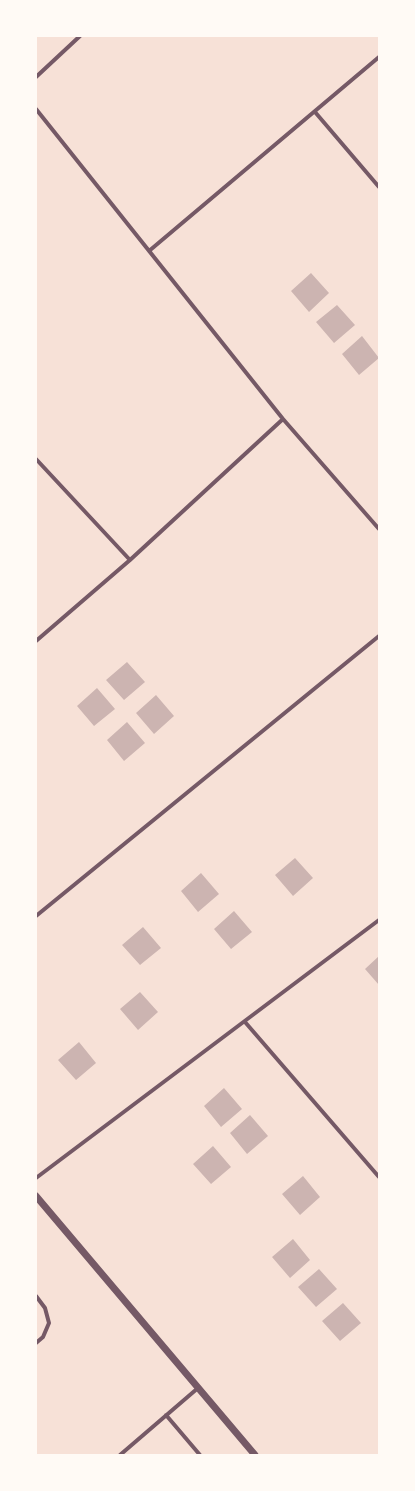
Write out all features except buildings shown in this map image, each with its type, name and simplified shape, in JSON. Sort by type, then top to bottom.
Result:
[{"type":"street","points":[[36,77],[80,36]]},
{"type":"street","points":[[149,251],[379,57]]},
{"type":"street","points":[[36,109],[283,419],[379,529]]},
{"type":"street","points":[[315,112],[379,187]]},
{"type":"street","points":[[36,641],[130,560],[283,419]]},
{"type":"street","points":[[36,459],[130,560]]},
{"type":"street","points":[[36,916],[379,636]]},
{"type":"street","points":[[36,1178],[379,920]]},
{"type":"street","points":[[244,1022],[379,1178]]},
{"type":"street","points":[[36,1196],[255,1455]]},
{"type":"street","points":[[36,1296],[45,1308],[49,1323],[43,1337],[36,1343]]},
{"type":"street","points":[[120,1455],[198,1388]]},
{"type":"street","points":[[166,1415],[200,1455]]}]
